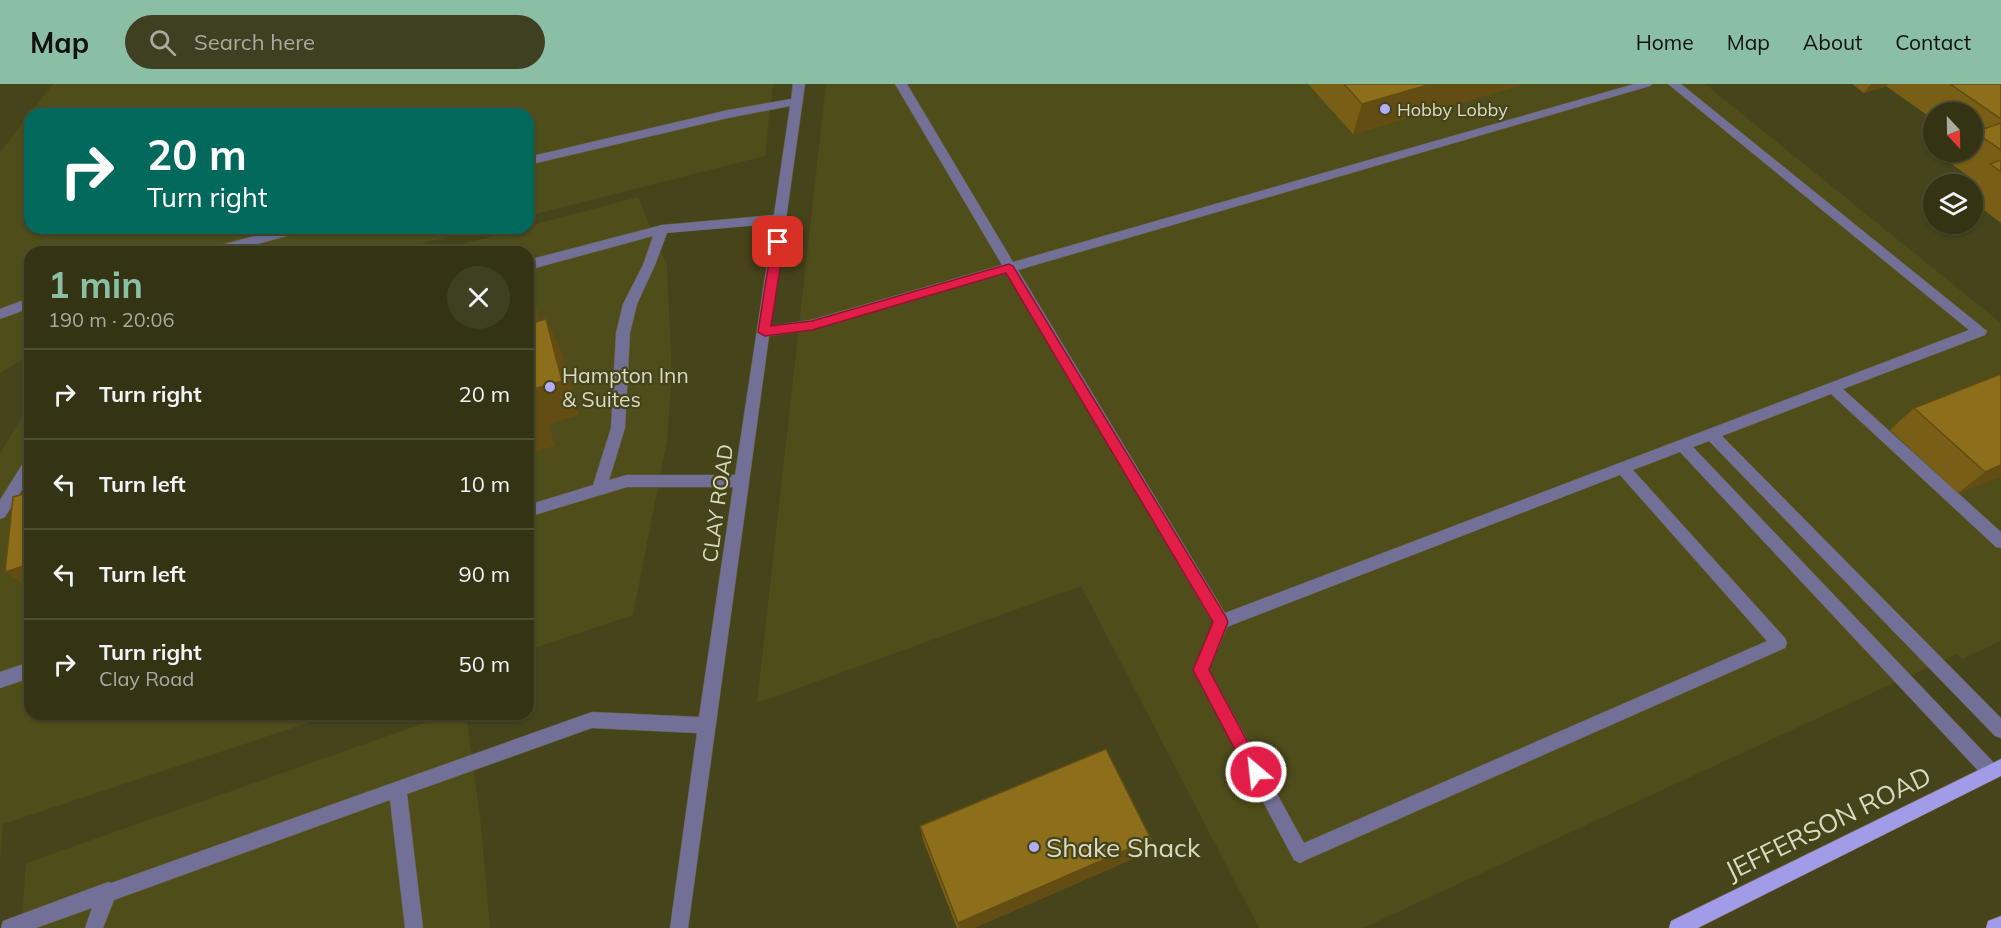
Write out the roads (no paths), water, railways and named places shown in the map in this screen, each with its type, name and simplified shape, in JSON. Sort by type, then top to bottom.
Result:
[{"type":"main road","name":"JEFFERSON ROAD","points":[[1678,928],[1996,770]]},
{"type":"main road","points":[[1995,928],[2001,925]]},
{"type":"street","name":"CLAY ROAD","points":[[679,928],[799,84]]},
{"type":"street","points":[[901,84],[1221,622]]},
{"type":"street","points":[[765,332],[805,327],[1646,84]]},
{"type":"street","points":[[1622,468],[1779,643],[1300,854],[1201,670],[1221,622],[1622,468],[1682,445],[1833,388],[1980,331],[1674,84]]},
{"type":"street","points":[[534,160],[728,114],[795,102]]},
{"type":"street","points":[[534,263],[662,229],[781,219]]},
{"type":"street","points":[[598,490],[618,428],[623,333],[630,304],[649,265],[662,229]]},
{"type":"street","points":[[233,246],[279,234]]},
{"type":"street","points":[[0,314],[24,305]]},
{"type":"street","points":[[1833,388],[2001,542]]},
{"type":"street","points":[[1711,434],[2001,730]]},
{"type":"street","points":[[1682,445],[1996,770]]},
{"type":"street","points":[[0,513],[24,474]]},
{"type":"street","points":[[534,509],[627,481],[742,482]]},
{"type":"street","points":[[0,680],[24,672]]},
{"type":"street","points":[[10,928],[108,891],[592,720],[706,726]]},
{"type":"street","points":[[398,789],[414,928]]},
{"type":"street","points":[[94,928],[108,891]]},
{"type":"place","name":"Hobby Lobby","points":[[1385,109]]},
{"type":"place","name":"Hampton Inn & Suites","points":[[550,387]]},
{"type":"place","name":"Shake Shack","points":[[1034,847]]}]
